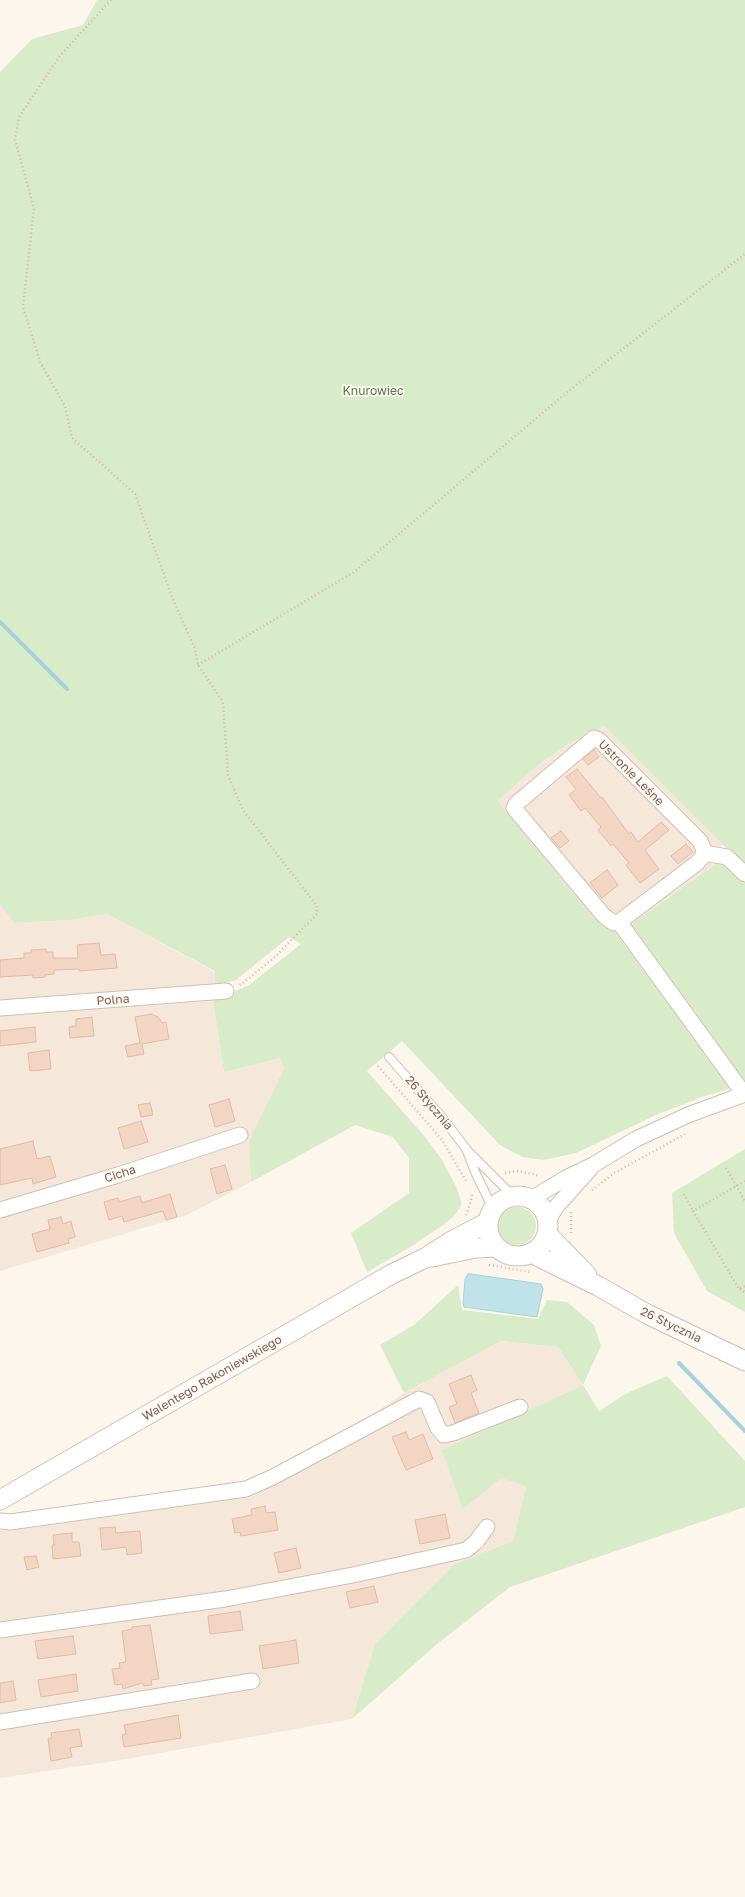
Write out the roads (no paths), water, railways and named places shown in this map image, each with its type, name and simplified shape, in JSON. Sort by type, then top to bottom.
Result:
[{"type":"street","name":"Ustronie Leśne","points":[[704,853],[703,845],[700,841],[599,740],[591,739],[516,804],[514,808],[604,916],[610,921],[619,922],[744,1094]]},
{"type":"street","points":[[619,922],[697,863],[704,853],[727,857],[745,874]]},
{"type":"street","name":"Polna","points":[[0,1008],[226,991]]},
{"type":"street","points":[[593,1165],[556,1207],[542,1245],[524,1256],[509,1255],[496,1247],[488,1231],[490,1216],[502,1200],[522,1197],[566,1178],[593,1165],[619,1148],[669,1123],[744,1094]]},
{"type":"street","name":"Cicha","points":[[0,1210],[240,1136]]},
{"type":"street","points":[[522,1197],[542,1208],[548,1227]]},
{"type":"street","name":"Walentego Rakoniewskiego","points":[[0,1500],[384,1278],[425,1258],[466,1234],[490,1216]]},
{"type":"street","name":"26 Stycznia","points":[[548,1227],[598,1286]]},
{"type":"street","name":"Walentego Rakoniewskiego","points":[[425,1258],[476,1248],[496,1247]]},
{"type":"street","name":"26 Stycznia","points":[[531,1253],[598,1286],[634,1307],[745,1361]]},
{"type":"street","points":[[0,1521],[10,1522],[246,1490],[419,1399],[427,1402],[438,1428],[444,1435],[520,1407]]},
{"type":"street","points":[[0,1630],[225,1600],[352,1575],[466,1550],[476,1542],[487,1528]]},
{"type":"street","points":[[0,1722],[252,1682]]},
{"type":"lane","name":"26 Stycznia","points":[[389,1057],[442,1117],[467,1150],[522,1197]]},
{"type":"lane","name":"26 Stycznia","points":[[467,1150],[490,1216]]},
{"type":"water","points":[[468,1274],[541,1284],[543,1289],[537,1317],[464,1307],[465,1279]]},
{"type":"waterway","points":[[0,622],[67,689]]},
{"type":"waterway","points":[[679,1363],[745,1431]]},
{"type":"park label","name":"Knurowiec","points":[[373,391]]}]
